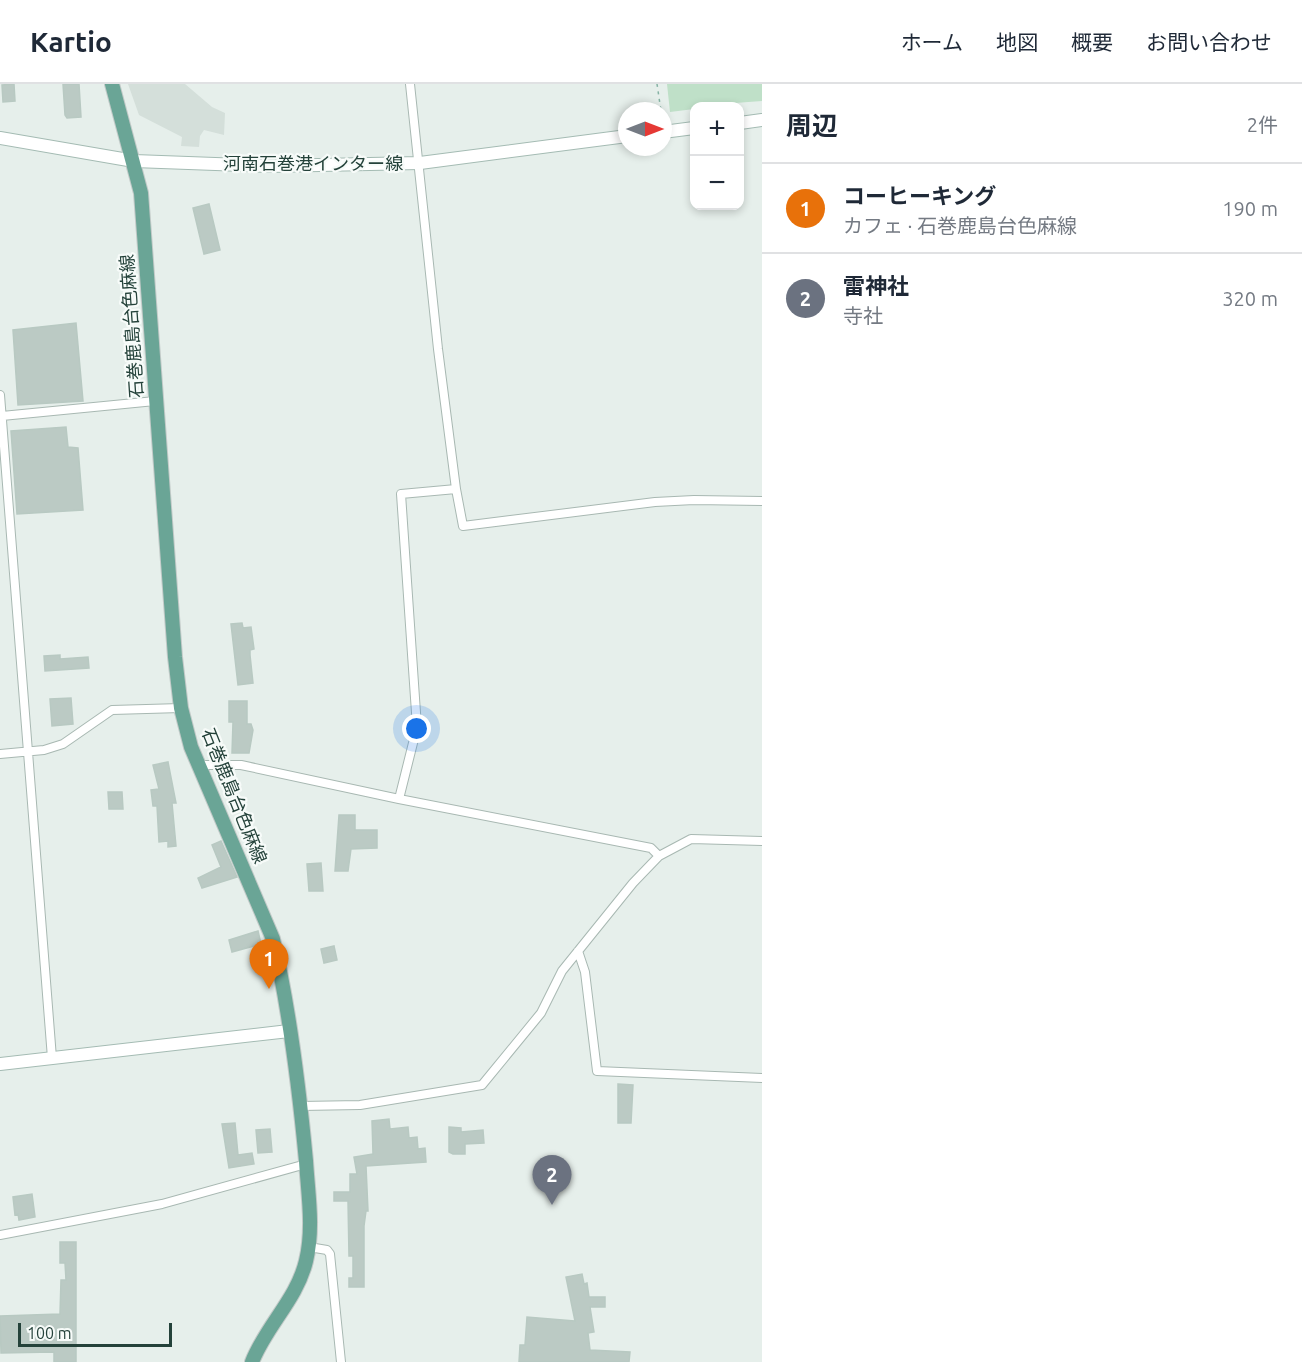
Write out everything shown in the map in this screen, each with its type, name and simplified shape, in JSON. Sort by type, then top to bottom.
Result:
[{"type":"main road","name":"石巻鹿島台色麻線","points":[[112,84],[134,161],[144,223],[155,401],[181,708],[198,765],[273,939],[301,1106],[310,1209],[309,1247],[299,1280],[252,1362]]},
{"type":"main road","points":[[744,122],[762,120]]},
{"type":"main road","points":[[672,131],[690,129]]},
{"type":"main road","name":"河南石巻港インター線","points":[[0,138],[134,161],[269,166],[420,164],[618,137]]},
{"type":"main road","points":[[0,1064],[290,1031]]},
{"type":"street","points":[[410,84],[438,349],[463,526],[655,502],[762,501]]},
{"type":"street","points":[[0,395],[52,1058]]},
{"type":"street","points":[[2,416],[155,401]]},
{"type":"street","points":[[399,800],[417,727],[401,494],[456,489]]},
{"type":"street","points":[[0,754],[27,752],[63,744],[112,710],[181,708]]},
{"type":"street","points":[[198,765],[241,765],[399,800],[651,848],[659,856]]},
{"type":"street","points":[[301,1106],[360,1105],[482,1085],[541,1013],[562,970],[633,883],[659,856],[691,839],[762,841]]},
{"type":"street","points":[[578,951],[585,972],[597,1071],[762,1078]]},
{"type":"street","points":[[0,1235],[162,1204],[306,1164]]},
{"type":"street","points":[[309,1247],[327,1250],[330,1254],[341,1362]]},
{"type":"path","points":[[657,84],[660,102]]},
{"type":"shaded area","points":[[128,84],[185,84],[212,107],[225,113],[224,135],[204,130],[200,136],[199,147],[181,146],[182,137],[139,115]]},
{"type":"green space","points":[[667,84],[762,84],[762,101],[690,102],[690,110],[672,112],[672,102],[669,102]]},
{"type":"building","points":[[14,84],[15,101],[3,102],[2,85]]},
{"type":"building","points":[[63,84],[79,84],[81,117],[67,118],[65,115]]},
{"type":"building","points":[[209,204],[220,250],[204,254],[193,208]]},
{"type":"building","points":[[76,323],[83,401],[18,405],[13,330]]},
{"type":"building","points":[[66,427],[68,447],[78,448],[83,510],[17,514],[11,431]]},
{"type":"building","points":[[242,623],[243,628],[251,627],[254,649],[250,650],[253,683],[238,685],[231,624]]},
{"type":"building","points":[[60,655],[60,659],[88,657],[89,668],[45,671],[44,656]]},
{"type":"building","points":[[71,698],[73,724],[52,726],[50,699]]},
{"type":"building","points":[[229,701],[247,701],[247,724],[251,724],[253,730],[249,753],[232,753],[233,722],[229,722]]},
{"type":"building","points":[[168,762],[176,803],[172,803],[176,846],[168,847],[168,841],[159,842],[157,806],[153,806],[151,790],[159,789],[153,765]]},
{"type":"building","points":[[108,792],[122,792],[123,809],[109,809]]},
{"type":"building","points":[[339,815],[355,815],[355,830],[377,830],[377,848],[351,849],[348,871],[335,871]]},
{"type":"building","points":[[221,841],[237,877],[202,888],[198,878],[221,867],[212,845]]},
{"type":"building","points":[[321,863],[323,891],[309,891],[307,864]]},
{"type":"building","points":[[258,931],[261,944],[232,952],[229,940]]},
{"type":"building","points":[[334,946],[337,960],[324,963],[321,949]]},
{"type":"building","points":[[618,1084],[633,1085],[631,1123],[618,1123]]},
{"type":"building","points":[[389,1119],[390,1129],[408,1127],[409,1138],[417,1137],[418,1149],[425,1148],[426,1162],[366,1166],[368,1211],[366,1211],[364,1226],[364,1287],[349,1287],[349,1278],[353,1278],[353,1256],[349,1256],[348,1201],[334,1201],[334,1192],[350,1192],[350,1174],[357,1174],[354,1157],[373,1154],[372,1121]]},
{"type":"building","points":[[235,1123],[238,1155],[252,1153],[254,1164],[229,1168],[222,1124]]},
{"type":"building","points":[[449,1127],[461,1128],[461,1132],[483,1130],[484,1143],[465,1144],[465,1154],[453,1154],[449,1152]]},
{"type":"building","points":[[270,1129],[272,1152],[258,1153],[256,1130]]},
{"type":"building","points":[[32,1194],[35,1217],[19,1220],[18,1214],[15,1215],[13,1197]]},
{"type":"building","points":[[60,1242],[76,1242],[76,1362],[54,1362],[54,1352],[1,1353],[0,1316],[60,1314],[61,1280],[66,1280],[65,1263],[60,1263]]},
{"type":"building","points":[[582,1274],[584,1284],[587,1283],[589,1297],[605,1297],[605,1307],[590,1307],[594,1332],[588,1333],[590,1350],[630,1352],[629,1362],[519,1362],[520,1345],[525,1345],[527,1317],[575,1321],[566,1277]]},
{"type":"place","name":"コーヒーキング","points":[[269,989]]},
{"type":"place","name":"雷神社","points":[[552,1205]]}]
